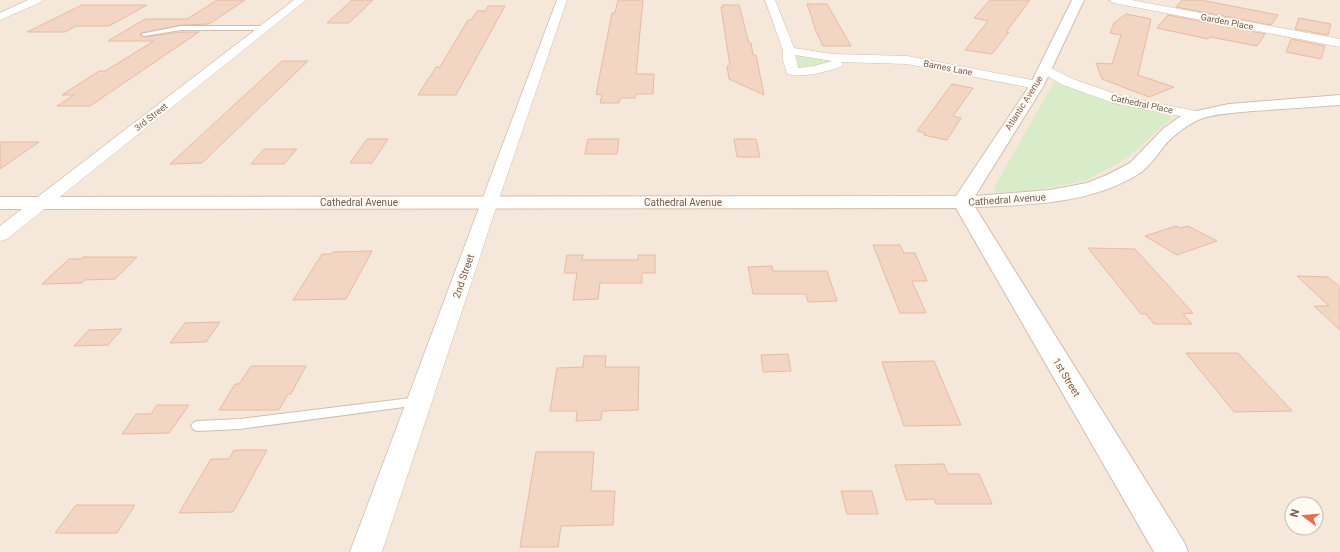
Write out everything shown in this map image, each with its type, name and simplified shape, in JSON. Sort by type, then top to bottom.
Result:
[{"type":"street","points":[[0,17],[37,0]]},
{"type":"street","name":"3rd Street","points":[[0,234],[302,0]]},
{"type":"street","name":"2nd Street","points":[[366,552],[489,202],[562,0]]},
{"type":"street","name":"Barnes Lane","points":[[770,0],[789,50],[789,60],[792,71],[799,72],[858,58]]},
{"type":"street","name":"Atlantic Avenue","points":[[962,202],[1037,85],[1078,0]]},
{"type":"street","name":"Garden Place","points":[[1114,0],[1340,44]]},
{"type":"street","name":"Barnes Lane","points":[[789,50],[806,56],[826,58],[907,60],[1037,85]]},
{"type":"street","name":"Cathedral Place","points":[[1045,69],[1068,82],[1118,100],[1196,115]]},
{"type":"street","name":"Cathedral Avenue","points":[[0,203],[962,202],[1050,196],[1088,188],[1110,181],[1134,168],[1147,157],[1167,134],[1196,115],[1244,108],[1338,102]]},
{"type":"street","name":"1st Street","points":[[962,202],[1172,552]]},
{"type":"lane","points":[[144,34],[181,28],[266,28]]},
{"type":"lane","points":[[197,426],[240,424],[419,402]]},
{"type":"shaded area","points":[[0,0],[1340,0],[1340,552],[0,552]]},
{"type":"green space","points":[[789,50],[858,58],[799,72]]},
{"type":"green space","points":[[1054,82],[1066,84],[1098,98],[1161,112],[1172,118],[1126,159],[1084,181],[1020,193],[995,192],[995,186]]},
{"type":"building","points":[[217,0],[245,0],[209,24],[181,25],[141,33],[140,35],[144,37],[181,32],[199,32],[90,106],[57,106],[74,95],[62,95],[99,71],[105,71],[154,41],[108,41],[145,19],[187,19]]},
{"type":"building","points":[[352,0],[373,0],[349,23],[327,23]]},
{"type":"building","points":[[618,0],[643,0],[636,74],[654,74],[653,94],[636,94],[635,98],[620,98],[619,103],[600,103],[602,95],[596,94],[612,13],[615,13]]},
{"type":"building","points":[[990,0],[1030,0],[1006,32],[1009,32],[992,54],[965,50],[988,21],[974,18]]},
{"type":"building","points":[[1182,0],[1201,0],[1278,15],[1271,25],[1176,7]]},
{"type":"building","points":[[807,4],[827,4],[851,46],[823,46],[814,27]]},
{"type":"building","points":[[82,5],[147,5],[109,26],[76,26],[65,32],[27,32]]},
{"type":"building","points":[[722,5],[739,5],[749,43],[751,43],[753,55],[756,55],[764,95],[729,79],[727,66],[730,66],[721,7],[723,7]]},
{"type":"building","points":[[488,6],[505,6],[456,95],[418,95],[436,67],[440,67],[468,20],[471,20],[477,11],[485,11]]},
{"type":"building","points":[[1126,14],[1151,19],[1138,75],[1174,87],[1149,97],[1102,79],[1096,63],[1112,64],[1121,35],[1110,33],[1114,23]]},
{"type":"building","points":[[1168,15],[1265,34],[1257,46],[1210,37],[1208,39],[1157,28]]},
{"type":"building","points":[[1299,18],[1331,24],[1328,35],[1295,29]]},
{"type":"building","points":[[1291,39],[1325,46],[1321,59],[1286,52]]},
{"type":"building","points":[[282,61],[308,61],[202,163],[170,164]]},
{"type":"building","points":[[952,84],[973,88],[953,116],[961,118],[947,140],[924,135],[925,133],[917,131]]},
{"type":"building","points":[[367,139],[388,139],[372,163],[350,163]]},
{"type":"building","points":[[588,139],[619,139],[617,154],[585,154]]},
{"type":"building","points":[[734,139],[756,139],[760,157],[737,157]]},
{"type":"building","points":[[0,142],[39,142],[0,169]]},
{"type":"building","points":[[264,149],[297,149],[284,164],[251,164]]},
{"type":"building","points":[[1176,226],[1180,228],[1188,226],[1217,241],[1177,255],[1145,236]]},
{"type":"building","points":[[873,245],[900,245],[904,253],[915,253],[927,281],[912,281],[926,313],[900,313]]},
{"type":"building","points":[[1088,248],[1135,249],[1193,313],[1183,314],[1192,324],[1154,324],[1146,314],[1141,314]]},
{"type":"building","points":[[372,251],[346,299],[293,300],[322,254],[332,254],[333,252]]},
{"type":"building","points":[[567,255],[583,255],[582,260],[638,260],[638,255],[655,255],[655,273],[642,273],[642,283],[600,283],[598,299],[573,300],[577,273],[564,273]]},
{"type":"building","points":[[83,257],[137,257],[115,279],[85,280],[82,283],[42,284],[69,259],[81,259]]},
{"type":"building","points":[[772,266],[773,271],[827,271],[837,301],[808,302],[806,294],[753,294],[748,267]]},
{"type":"building","points":[[1297,276],[1328,277],[1340,287],[1340,330],[1314,306],[1329,306]]},
{"type":"building","points":[[220,322],[206,342],[170,343],[185,323]]},
{"type":"building","points":[[122,329],[108,345],[74,346],[89,330]]},
{"type":"building","points":[[1186,353],[1238,353],[1292,411],[1234,412]]},
{"type":"building","points":[[788,354],[791,371],[763,372],[761,355]]},
{"type":"building","points":[[584,356],[606,356],[605,367],[639,367],[638,410],[602,411],[601,420],[576,421],[577,411],[550,411],[557,368],[583,367]]},
{"type":"building","points":[[934,361],[961,425],[904,426],[882,362]]},
{"type":"building","points":[[251,366],[306,366],[291,394],[288,394],[279,410],[219,410],[235,384],[239,384]]},
{"type":"building","points":[[157,405],[189,405],[169,433],[122,434],[136,414],[151,414]]},
{"type":"building","points":[[234,450],[267,450],[233,512],[179,513],[211,459],[229,459]]},
{"type":"building","points":[[536,452],[594,452],[591,491],[615,491],[613,525],[561,526],[558,547],[520,547]]},
{"type":"building","points":[[944,464],[948,474],[979,474],[992,504],[936,504],[934,499],[906,500],[895,465]]},
{"type":"building","points":[[841,491],[872,491],[878,514],[847,514]]},
{"type":"building","points":[[76,505],[135,505],[117,533],[55,533]]}]
